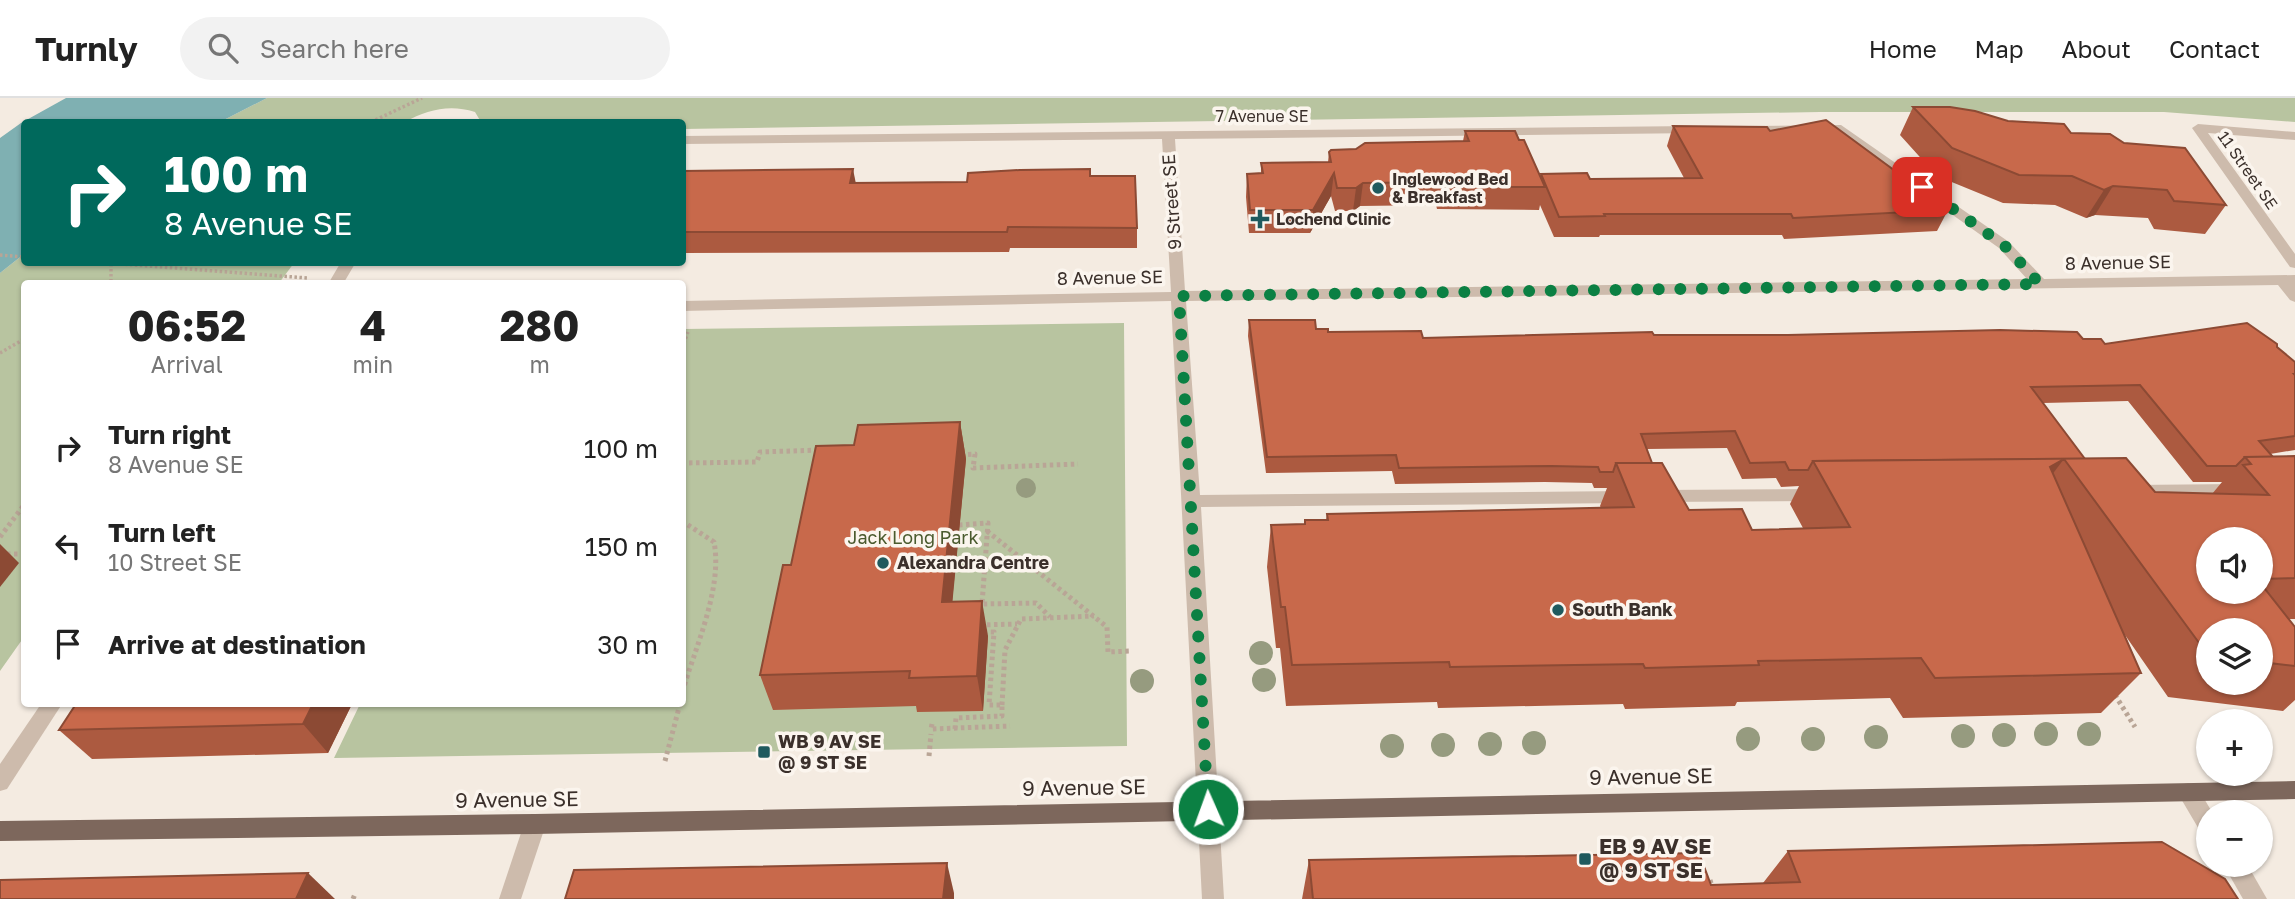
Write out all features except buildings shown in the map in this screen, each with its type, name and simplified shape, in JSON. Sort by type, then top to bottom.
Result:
[{"type":"main road","name":"9 Avenue SE","points":[[0,831],[535,824],[2295,790]]},
{"type":"street","name":"11 Street SE","points":[[2295,136],[2198,128],[2295,264]]},
{"type":"street","points":[[1731,130],[1841,129],[2004,245],[2040,284]]},
{"type":"street","name":"7 Avenue SE","points":[[686,140],[1704,130]]},
{"type":"street","name":"9 Street SE","points":[[1168,134],[1192,501],[1213,899]]},
{"type":"street","points":[[2288,280],[2295,298]]},
{"type":"street","name":"8 Avenue SE","points":[[686,306],[2288,280]]},
{"type":"street","points":[[2120,491],[2255,490]]},
{"type":"street","points":[[1192,501],[1840,494]]},
{"type":"street","points":[[0,782],[50,707]]},
{"type":"street","points":[[2188,792],[2196,805]]},
{"type":"street","points":[[510,899],[535,824]]},
{"type":"street","points":[[2242,877],[2256,899]]},
{"type":"path","points":[[377,119],[422,98]]},
{"type":"path","points":[[0,255],[21,257]]},
{"type":"path","points":[[152,266],[310,278]]},
{"type":"path","points":[[0,353],[21,341]]},
{"type":"path","points":[[686,463],[757,462],[760,452],[824,450]]},
{"type":"path","points":[[949,455],[975,454],[973,468]]},
{"type":"path","points":[[965,468],[1078,464]]},
{"type":"path","points":[[0,537],[21,509]]},
{"type":"path","points":[[959,525],[988,523],[982,604],[1036,603],[1050,617]]},
{"type":"path","points":[[686,524],[714,542],[717,558],[715,580],[686,679]]},
{"type":"path","points":[[987,531],[1107,626],[1108,652],[1132,651]]},
{"type":"path","points":[[0,554],[21,554]]},
{"type":"path","points":[[955,729],[956,718],[1002,716],[1005,650],[1021,619],[1094,616]]},
{"type":"path","points":[[967,625],[1017,624]]},
{"type":"path","points":[[971,633],[994,632],[989,705],[1002,705]]},
{"type":"path","points":[[2109,685],[2135,727]]},
{"type":"path","points":[[665,761],[679,707]]},
{"type":"path","points":[[932,724],[931,729],[1010,726]]},
{"type":"path","points":[[929,756],[932,734]]},
{"type":"path","points":[[1710,880],[1716,899]]},
{"type":"green space","points":[[267,98],[2295,98],[2295,122],[2164,112],[1820,112],[686,129],[686,119],[479,119],[475,112],[456,108],[430,111],[411,119],[226,119]]},
{"type":"green space","points":[[21,256],[21,266],[292,266],[281,280],[21,280],[21,641],[0,671],[0,273]]},
{"type":"green space","name":"Jack Long Park","points":[[1124,323],[1127,746],[334,758],[359,707],[686,707],[686,329]]},
{"type":"water","points":[[66,98],[267,98],[226,119],[28,119]]},
{"type":"water","points":[[21,123],[21,256],[0,273],[0,138]]},
{"type":"place","name":"Inglewood Bed & Breakfast","points":[[1378,188]]},
{"type":"place","name":"Lochend Clinic","points":[[1260,219]]},
{"type":"place","name":"Alexandra Centre","points":[[883,563]]},
{"type":"place","name":"South Bank","points":[[1558,610]]},
{"type":"place","name":"WB 9 AV SE @ 9 ST SE","points":[[764,752]]},
{"type":"place","name":"EB 9 AV SE @ 9 ST SE","points":[[1585,859]]},
{"type":"route","points":[[1208,809],[1179,296],[2040,284],[2004,245],[1922,187]]}]
